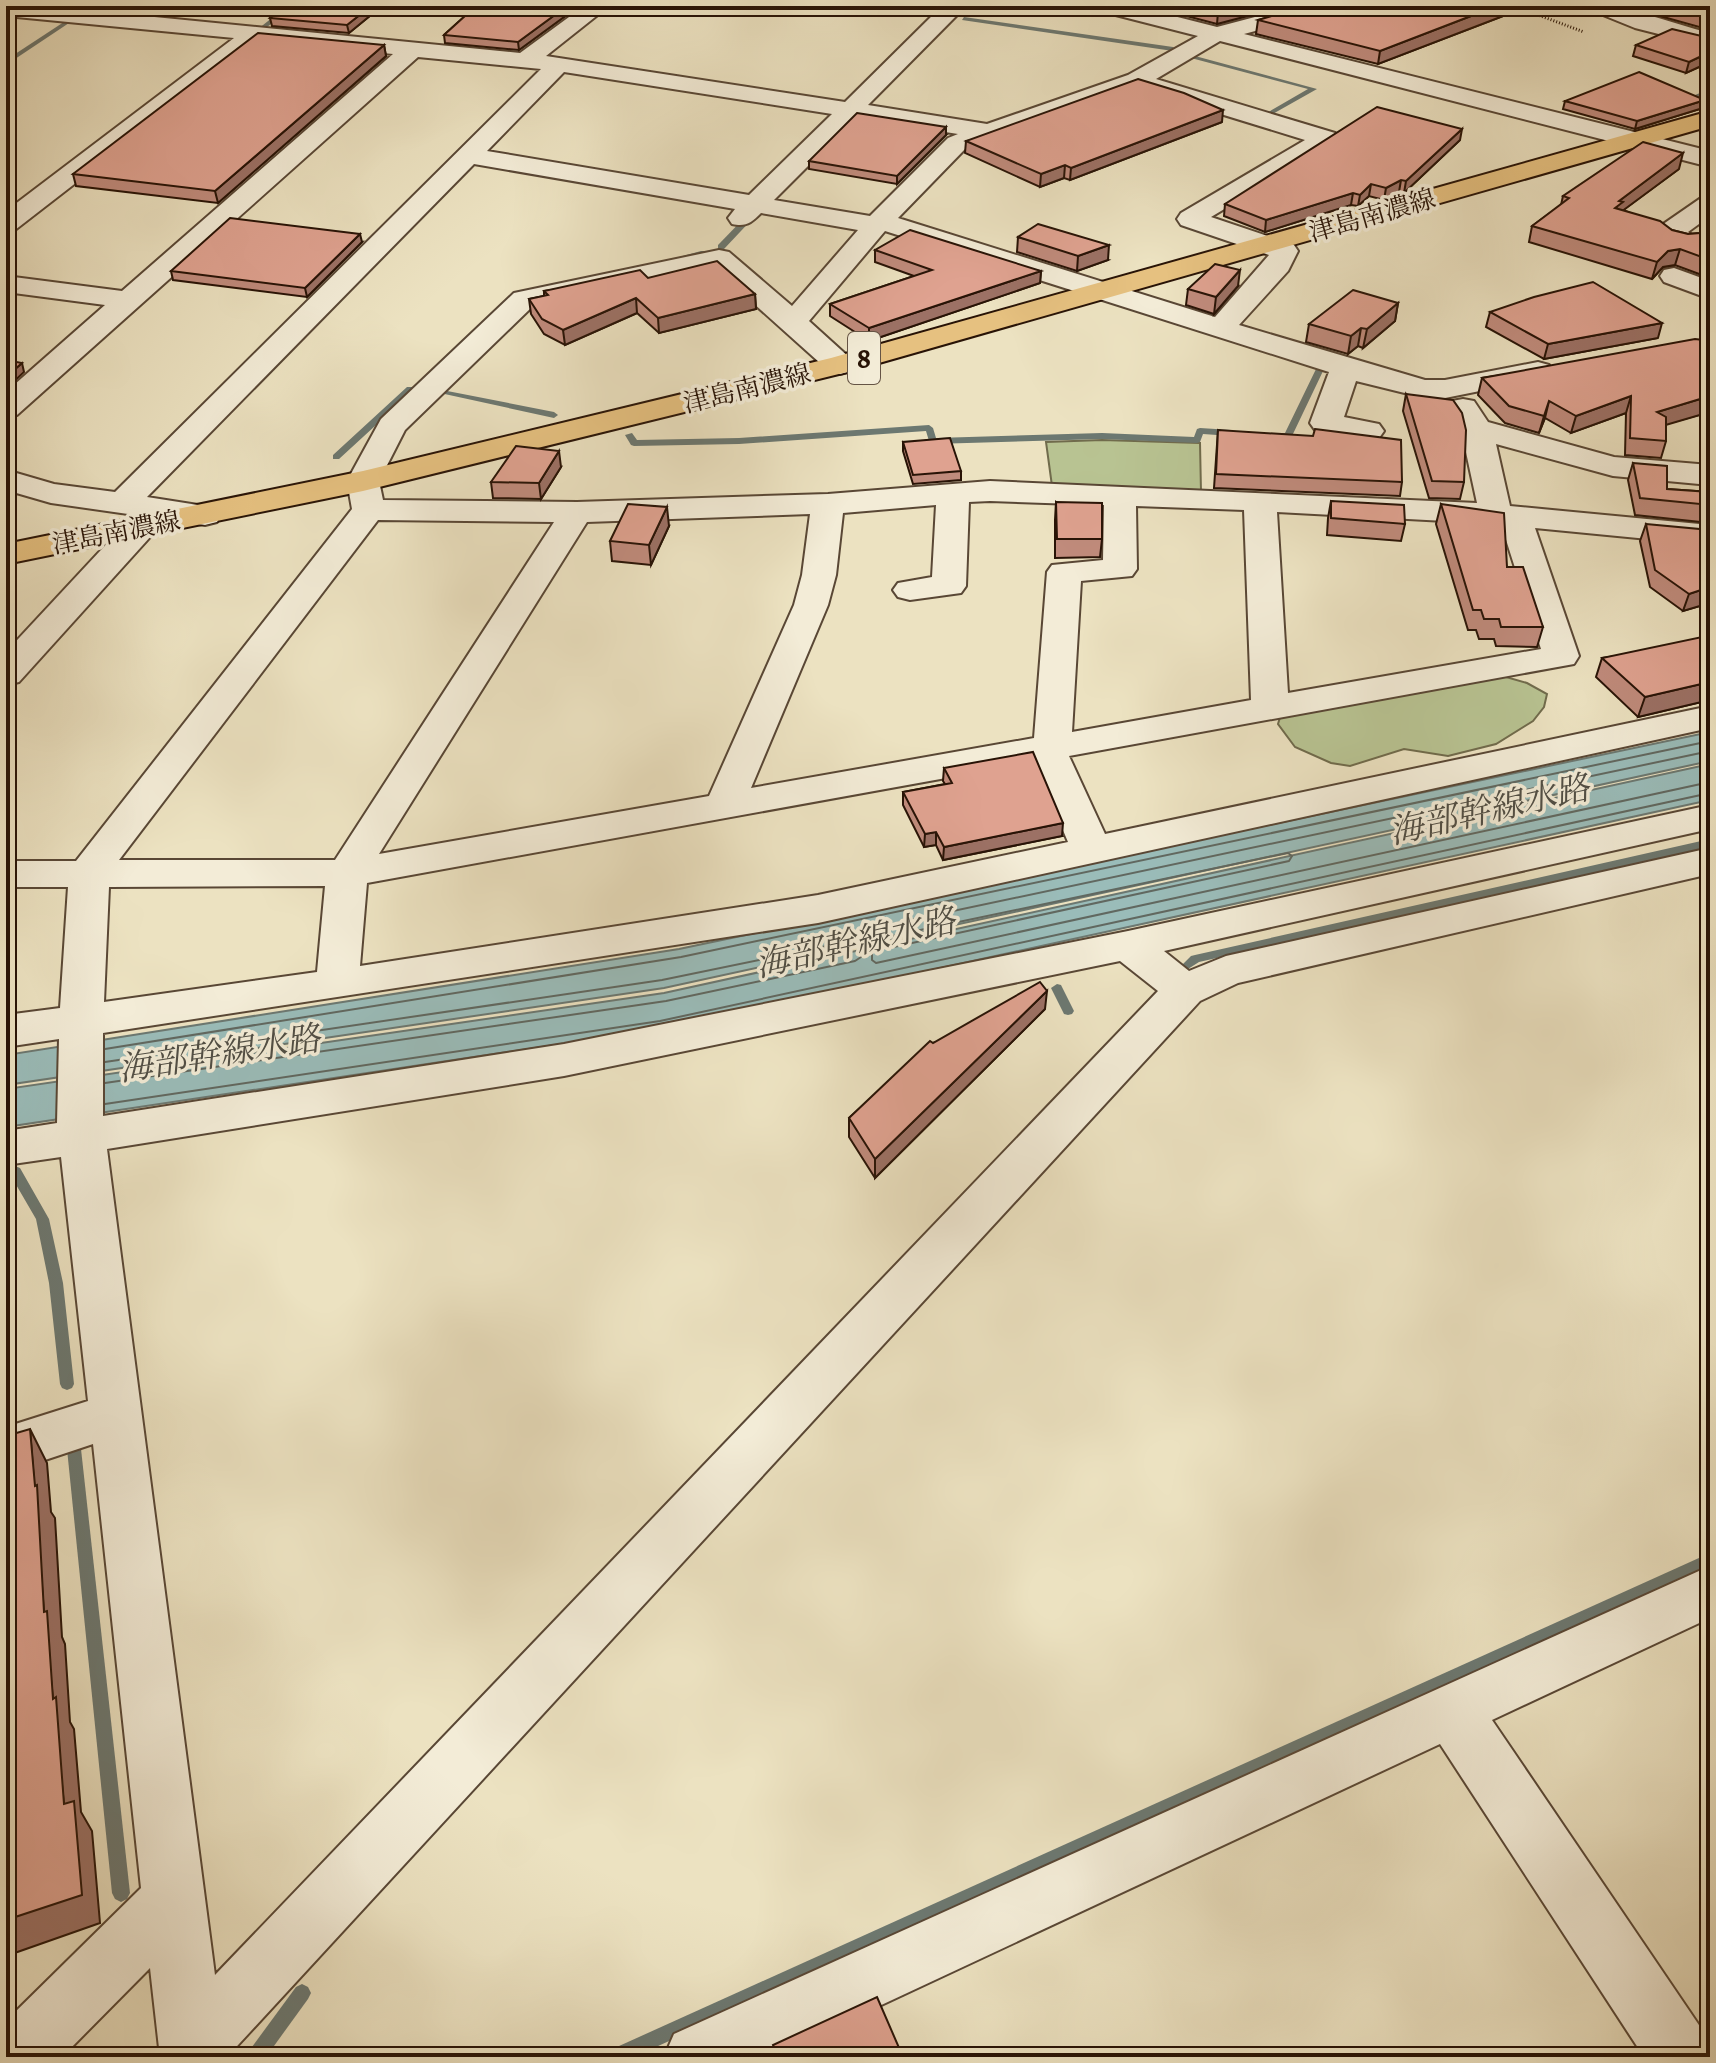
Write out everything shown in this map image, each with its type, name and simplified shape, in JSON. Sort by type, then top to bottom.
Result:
[{"type":"main road","name":"津島南濃線","points":[[205,515],[366,496],[1107,292],[1710,118]]},
{"type":"main road","name":"津島南濃線","points":[[6,554],[132,515]]},
{"type":"street","points":[[524,61],[598,6]]},
{"type":"street","points":[[858,111],[955,6]]},
{"type":"street","points":[[840,365],[719,258],[714,246],[754,204],[972,6]]},
{"type":"street","points":[[1108,6],[1710,159]]},
{"type":"street","points":[[793,322],[878,223],[949,149],[985,131],[1136,80],[1217,34],[1323,6]]},
{"type":"street","points":[[1601,6],[1643,23],[1710,40]]},
{"type":"street","points":[[6,9],[256,28],[412,50],[559,64],[985,131]]},
{"type":"street","points":[[6,224],[256,28]]},
{"type":"street","points":[[6,408],[412,50]]},
{"type":"street","points":[[6,674],[132,515],[468,155],[559,64]]},
{"type":"street","points":[[1136,80],[1326,138],[1190,219],[1284,251],[1278,265],[1221,328]]},
{"type":"street","points":[[468,155],[878,223],[1346,368],[1425,389],[1445,389],[1570,366]]},
{"type":"street","points":[[1685,240],[1669,233],[1710,204]]},
{"type":"street","points":[[193,2052],[82,1129],[81,1031],[89,872],[366,496],[392,426],[524,299],[719,258]]},
{"type":"street","points":[[1674,276],[1710,291]]},
{"type":"street","points":[[6,284],[129,300]]},
{"type":"street","points":[[1346,368],[1326,423],[1368,431]]},
{"type":"street","points":[[6,874],[347,873],[1561,656],[1506,516],[1477,429],[1461,405],[1445,389]]},
{"type":"street","points":[[1477,429],[1613,466],[1710,475]]},
{"type":"street","points":[[6,480],[132,515],[205,515]]},
{"type":"street","points":[[366,496],[577,512],[828,504],[990,491],[1260,501],[1506,516],[1710,535]]},
{"type":"street","points":[[910,590],[949,586],[953,494]]},
{"type":"street","points":[[1092,850],[1049,747],[1064,572],[1120,569],[1120,496]]},
{"type":"street","points":[[1260,501],[1270,707]]},
{"type":"street","points":[[723,808],[811,605],[819,575],[828,504]]},
{"type":"street","points":[[337,984],[347,873],[577,512]]},
{"type":"street","points":[[6,1031],[81,1031],[337,984],[818,909],[1710,717]]},
{"type":"street","points":[[6,1148],[82,1129],[564,1060],[1128,945],[1710,817]]},
{"type":"street","points":[[193,2052],[1185,990],[1226,971],[1710,861]]},
{"type":"street","points":[[1128,945],[1185,990]]},
{"type":"street","points":[[6,1450],[116,1414]]},
{"type":"street","points":[[697,2057],[1710,1591]]},
{"type":"street","points":[[1451,1710],[1682,2057]]},
{"type":"street","points":[[16,2057],[174,1900]]},
{"type":"green space","points":[[1046,442],[1200,443],[1201,492],[1052,486]]},
{"type":"green space","points":[[1499,675],[1527,683],[1547,694],[1544,707],[1533,721],[1496,744],[1448,756],[1404,749],[1350,766],[1331,763],[1295,747],[1278,724],[1281,714]]},
{"type":"water","name":"海部幹線水路","points":[[1710,732],[1710,761],[664,988],[6,1085],[6,1055],[679,949]]},
{"type":"water","points":[[1710,764],[1710,800],[661,1029],[6,1127],[6,1089],[664,993]]},
{"type":"building","points":[[285,6],[371,6],[347,25],[270,18]]},
{"type":"building","points":[[476,6],[567,6],[518,42],[444,35]]},
{"type":"building","points":[[1194,6],[1242,6],[1218,12]]},
{"type":"building","points":[[1307,6],[1497,6],[1380,51],[1258,20]]},
{"type":"building","points":[[1663,6],[1710,6],[1710,19]]},
{"type":"building","points":[[1672,29],[1710,38],[1710,52],[1689,62],[1636,45]]},
{"type":"building","points":[[258,33],[384,45],[215,191],[73,174]]},
{"type":"building","points":[[1639,72],[1705,100],[1637,121],[1565,101]]},
{"type":"building","points":[[1138,79],[1184,93],[1223,110],[1071,168],[1065,165],[1041,174],[966,141]]},
{"type":"building","points":[[1377,107],[1462,129],[1406,181],[1401,180],[1386,188],[1371,184],[1360,195],[1353,193],[1266,220],[1225,204]]},
{"type":"building","points":[[857,113],[946,127],[897,176],[809,161]]},
{"type":"building","points":[[1643,142],[1683,153],[1619,201],[1623,202],[1615,208],[1660,221],[1672,230],[1688,234],[1700,233],[1710,226],[1710,260],[1680,249],[1668,251],[1657,262],[1532,226],[1569,198],[1563,196]]},
{"type":"building","points":[[230,218],[360,234],[305,288],[171,271]]},
{"type":"building","points":[[1038,224],[1109,245],[1078,256],[1018,237]]},
{"type":"building","points":[[910,230],[1041,271],[869,328],[830,304],[932,270],[875,250]]},
{"type":"building","points":[[717,261],[755,294],[658,318],[636,298],[563,330],[542,319],[529,299],[548,295],[544,291],[640,270],[648,278]]},
{"type":"building","points":[[1215,264],[1240,270],[1216,297],[1188,289]]},
{"type":"building","points":[[1593,282],[1662,323],[1548,344],[1490,312],[1534,297]]},
{"type":"building","points":[[1353,290],[1398,303],[1367,329],[1361,328],[1351,336],[1309,324]]},
{"type":"building","points":[[1695,339],[1710,345],[1710,396],[1657,412],[1666,417],[1666,441],[1630,438],[1631,396],[1576,416],[1549,401],[1544,416],[1509,406],[1482,378]]},
{"type":"building","points":[[6,360],[22,363],[6,377]]},
{"type":"building","points":[[1406,394],[1453,400],[1462,413],[1466,430],[1464,482],[1432,481]]},
{"type":"building","points":[[1315,429],[1401,440],[1402,482],[1216,474],[1218,430],[1313,436]]},
{"type":"building","points":[[950,438],[961,471],[913,475],[903,442]]},
{"type":"building","points":[[516,446],[559,451],[539,483],[491,482]]},
{"type":"building","points":[[1633,463],[1667,466],[1667,489],[1710,492],[1710,505],[1640,498]]},
{"type":"building","points":[[1331,501],[1404,505],[1405,524],[1331,518]]},
{"type":"building","points":[[1056,502],[1102,503],[1102,539],[1057,539]]},
{"type":"building","points":[[628,504],[667,507],[649,545],[610,541]]},
{"type":"building","points":[[1441,504],[1504,513],[1507,567],[1523,567],[1543,627],[1501,627],[1499,619],[1484,619],[1481,610],[1473,610]]},
{"type":"building","points":[[1646,524],[1710,530],[1710,587],[1689,594],[1655,570]]},
{"type":"building","points":[[1702,637],[1710,644],[1710,682],[1645,697],[1602,658]]},
{"type":"building","points":[[1033,752],[1063,823],[944,847],[936,832],[925,834],[903,792],[952,783],[944,768]]},
{"type":"building","points":[[1040,982],[1047,991],[875,1159],[849,1118],[930,1041],[933,1043]]},
{"type":"building","points":[[30,1429],[37,1485],[44,1612],[47,1611],[64,1804],[74,1801],[82,1895],[6,1920],[6,1436]]},
{"type":"building","points":[[877,1997],[903,2057],[758,2057],[775,2050],[773,2045]]},
{"type":"waterway","points":[[79,13],[90,6]]},
{"type":"waterway","points":[[260,30],[291,6]]},
{"type":"waterway","points":[[6,63],[72,19]]},
{"type":"waterway","points":[[964,19],[1173,49]]},
{"type":"waterway","points":[[1193,57],[1314,89],[1267,115]]},
{"type":"waterway","points":[[1710,91],[1693,97],[1710,103]]},
{"type":"waterway","points":[[721,247],[752,215]]},
{"type":"waterway","points":[[665,262],[701,253]]},
{"type":"waterway","points":[[1274,435],[1288,436],[1320,369]]},
{"type":"waterway","points":[[336,457],[410,389],[418,390],[425,384]]},
{"type":"waterway","points":[[440,391],[554,415]]},
{"type":"waterway","points":[[629,435],[634,443],[739,441],[929,428],[933,441],[1102,436],[1197,440],[1200,431],[1231,433]]},
{"type":"waterway","points":[[1188,965],[1195,959],[1710,843]]},
{"type":"waterway","points":[[1057,988],[1068,1011]]},
{"type":"waterway","points":[[6,1172],[15,1171],[42,1219],[56,1283],[67,1384]]},
{"type":"waterway","points":[[74,1449],[121,1893]]},
{"type":"waterway","points":[[614,2057],[1710,1560]]},
{"type":"waterway","points":[[255,2057],[302,1993]]}]
